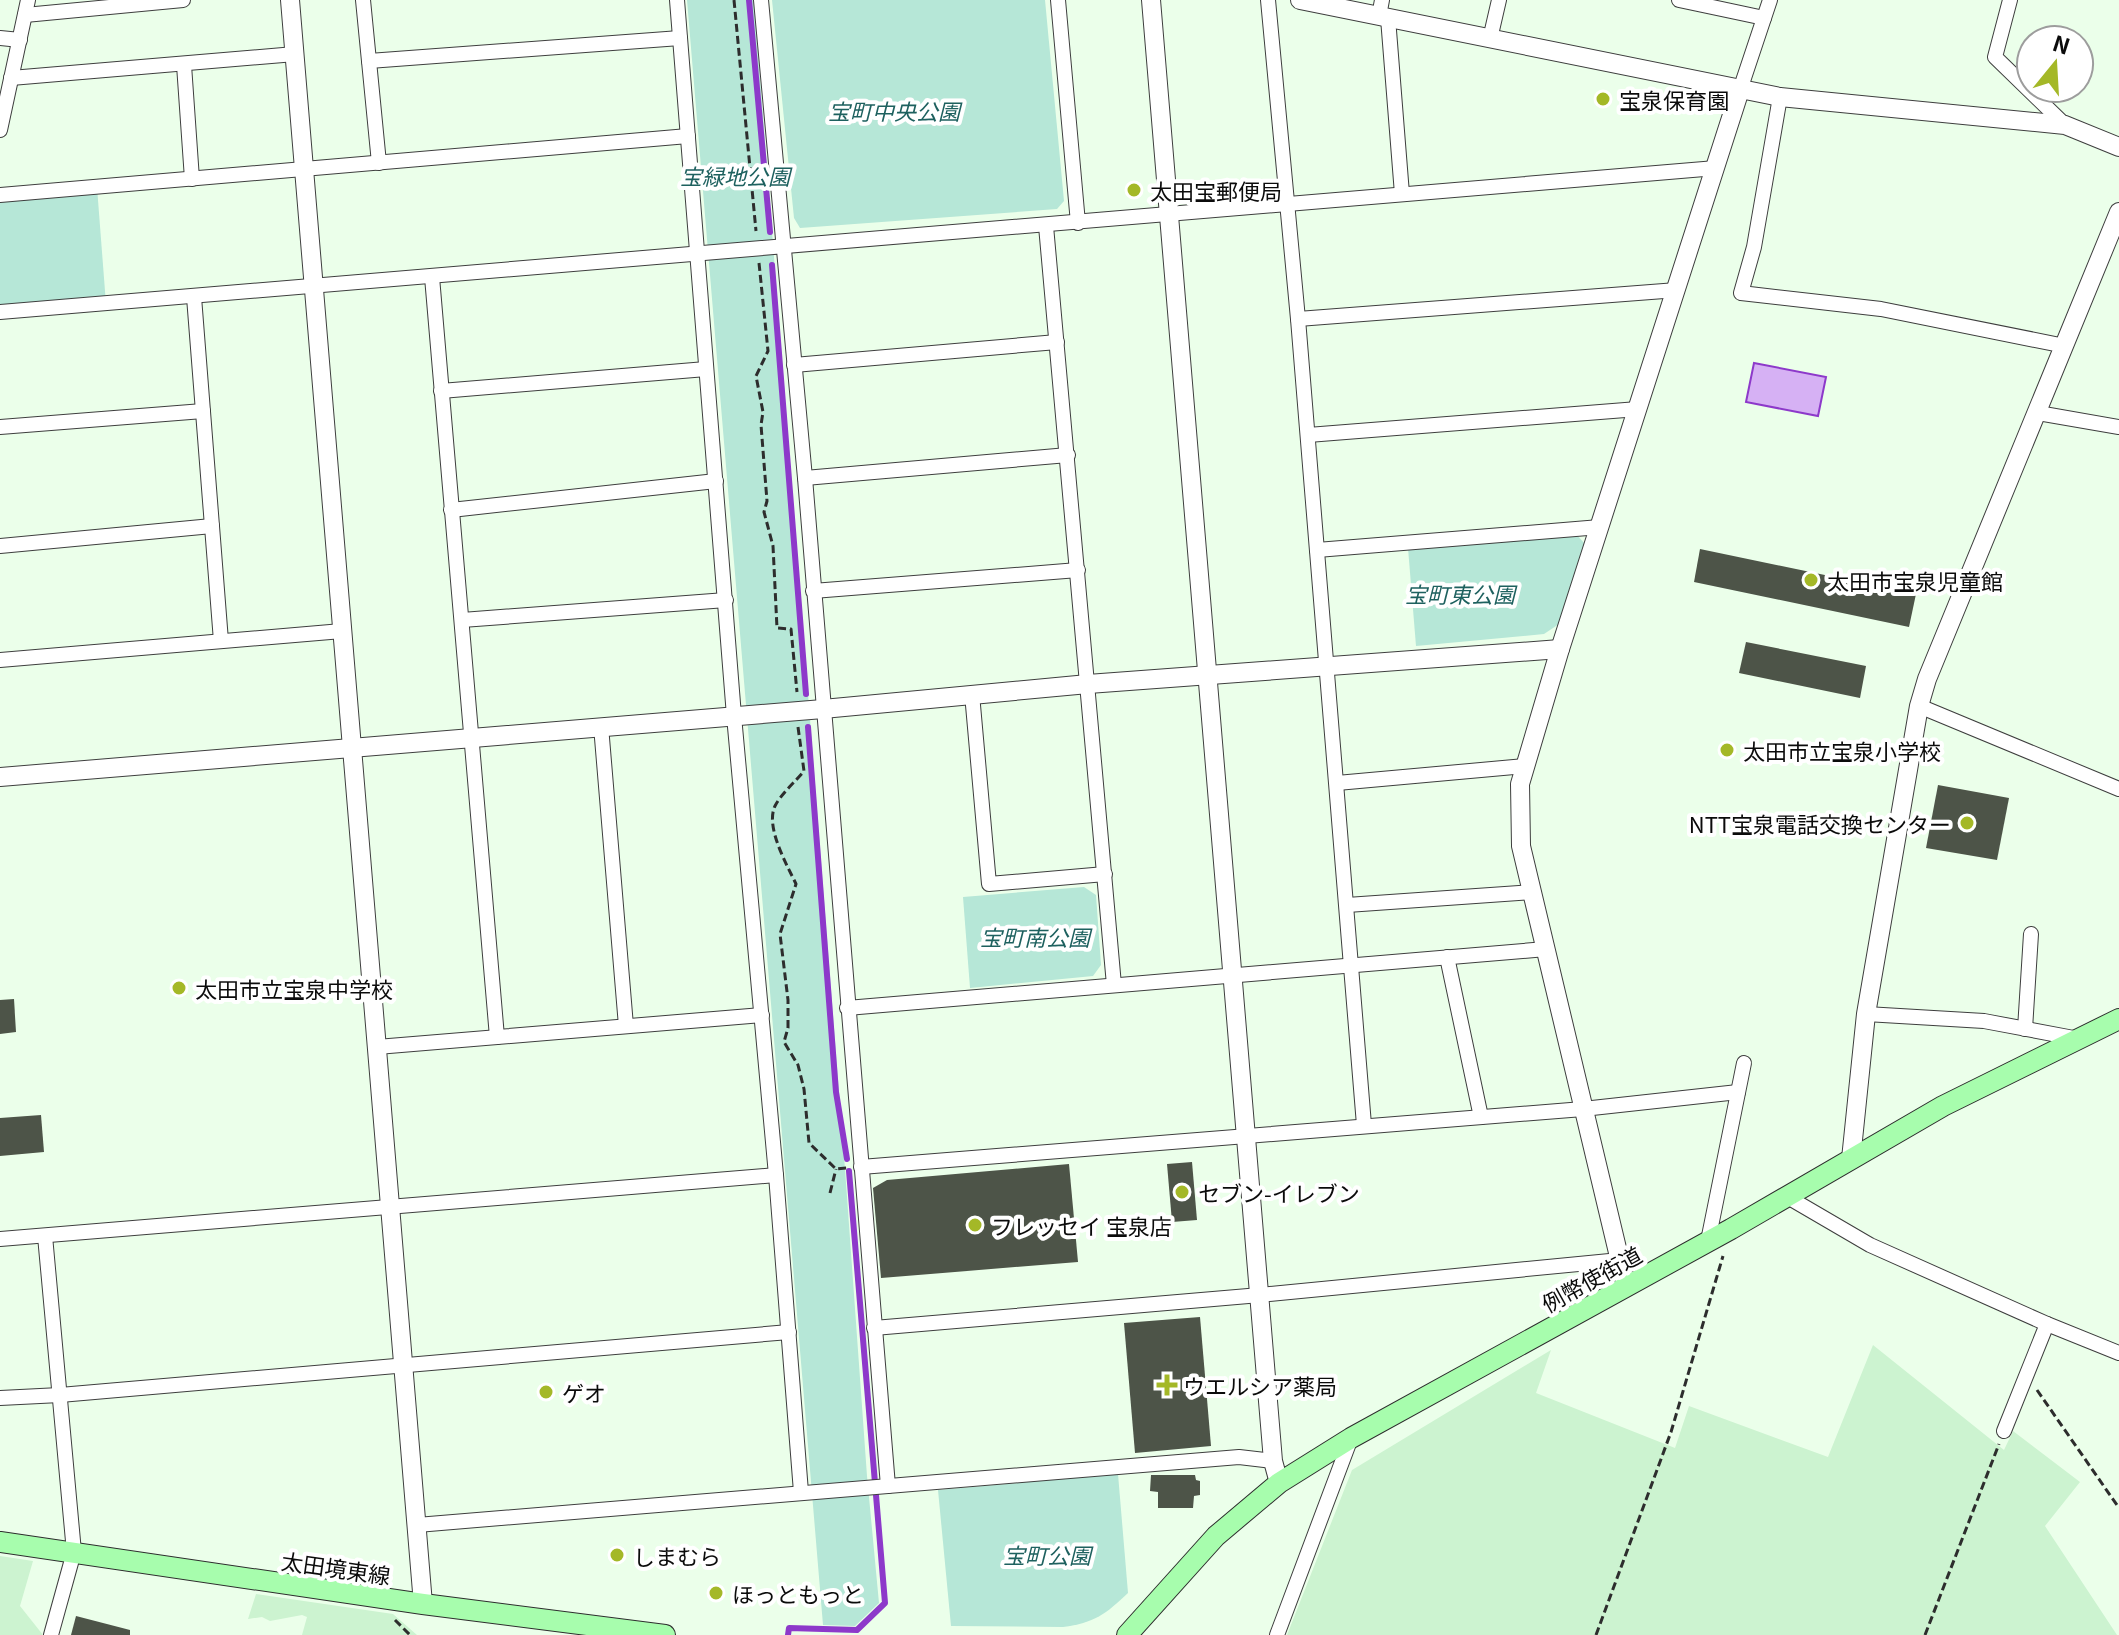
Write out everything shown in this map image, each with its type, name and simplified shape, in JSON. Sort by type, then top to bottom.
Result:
[{"type":"main road","name":"例幣使街道","points":[[1127,1635],[1216,1536],[1279,1483],[1351,1438],[1731,1229],[1943,1106],[2119,1019]]},
{"type":"main road","name":"太田境東線","points":[[0,1542],[423,1604],[665,1635]]},
{"type":"street","points":[[0,130],[27,7],[183,0]]},
{"type":"street","points":[[290,0],[423,1604]]},
{"type":"street","points":[[363,0],[379,163]]},
{"type":"street","points":[[677,0],[734,716],[801,1492]]},
{"type":"street","points":[[761,0],[805,478],[888,1486]]},
{"type":"street","points":[[1058,0],[1078,223]]},
{"type":"street","points":[[1151,0],[1273,1461],[1279,1483]]},
{"type":"street","points":[[1268,0],[1308,435],[1364,1125]]},
{"type":"street","points":[[1300,0],[1383,11],[1490,39],[1780,97],[2065,125],[2119,147]]},
{"type":"street","points":[[1490,39],[1499,0]]},
{"type":"street","points":[[1679,0],[1764,18]]},
{"type":"street","points":[[1626,1286],[1521,846],[1520,784],[1560,649],[1770,0]]},
{"type":"street","points":[[2010,0],[1995,57],[2065,125]]},
{"type":"street","points":[[1383,11],[1402,194]]},
{"type":"street","points":[[0,38],[20,40]]},
{"type":"street","points":[[369,61],[680,38]]},
{"type":"street","points":[[11,78],[295,54]]},
{"type":"street","points":[[184,65],[192,179]]},
{"type":"street","points":[[1780,97],[1754,247],[1741,293],[1881,309],[2065,346]]},
{"type":"street","points":[[0,195],[688,136]]},
{"type":"street","points":[[0,312],[1716,168]]},
{"type":"street","points":[[1851,1159],[1866,1014],[1919,706],[1927,679],[2119,212]]},
{"type":"street","points":[[1046,226],[1114,985]]},
{"type":"street","points":[[432,277],[497,1037]]},
{"type":"street","points":[[1298,319],[1677,290]]},
{"type":"street","points":[[194,297],[221,641]]},
{"type":"street","points":[[794,365],[1057,342]]},
{"type":"street","points":[[441,391],[706,369]]},
{"type":"street","points":[[1308,435],[1638,409]]},
{"type":"street","points":[[0,427],[203,411]]},
{"type":"street","points":[[2038,413],[2119,427]]},
{"type":"street","points":[[805,478],[1068,455]]},
{"type":"street","points":[[451,510],[716,481]]},
{"type":"street","points":[[0,546],[212,526]]},
{"type":"street","points":[[1317,550],[1600,527]]},
{"type":"street","points":[[813,591],[1078,570]]},
{"type":"street","points":[[462,620],[726,600]]},
{"type":"street","points":[[0,660],[342,631]]},
{"type":"street","points":[[0,777],[1209,674],[1560,649]]},
{"type":"street","points":[[972,694],[989,884],[1105,874]]},
{"type":"street","points":[[1919,706],[2119,789]]},
{"type":"street","points":[[601,726],[626,1026]]},
{"type":"street","points":[[1337,783],[1525,766]]},
{"type":"street","points":[[1347,905],[1532,892]]},
{"type":"street","points":[[2025,1029],[2031,934]]},
{"type":"street","points":[[847,1008],[1546,949]]},
{"type":"street","points":[[1447,957],[1481,1117]]},
{"type":"street","points":[[1866,1014],[1984,1021],[2079,1039]]},
{"type":"street","points":[[377,1047],[762,1015]]},
{"type":"street","points":[[1708,1241],[1744,1063]]},
{"type":"street","points":[[861,1167],[1583,1109],[1738,1092]]},
{"type":"street","points":[[0,1239],[776,1175]]},
{"type":"street","points":[[1786,1196],[1870,1245],[2047,1324],[2118,1348]]},
{"type":"street","points":[[45,1236],[74,1552],[51,1635]]},
{"type":"street","points":[[874,1328],[1620,1260]]},
{"type":"street","points":[[2004,1431],[2047,1324]]},
{"type":"street","points":[[0,1398],[789,1332]]},
{"type":"street","points":[[1277,1635],[1351,1438]]},
{"type":"street","points":[[417,1525],[1239,1457],[1273,1461]]},
{"type":"path","points":[[734,0],[768,351],[756,376],[763,412],[761,425],[767,501],[764,512],[773,546],[777,628],[791,629],[799,744],[804,771],[775,805],[773,819],[779,846],[796,884],[780,934],[788,1000],[788,1028],[784,1042],[798,1065],[801,1077],[809,1143],[836,1169],[861,1167]]},
{"type":"path","points":[[830,1193],[836,1169]]},
{"type":"path","points":[[1596,1635],[1671,1432],[1731,1229]]},
{"type":"path","points":[[2027,1373],[2119,1508]]},
{"type":"path","points":[[1925,1635],[2004,1431]]},
{"type":"green space","name":"宝緑地公園","points":[[687,0],[754,0],[879,1603],[855,1626],[823,1625]]},
{"type":"green space","name":"宝町中央公園","points":[[772,0],[1045,0],[1064,201],[1057,209],[800,228],[794,218]]},
{"type":"green space","points":[[97,187],[106,304],[0,312],[0,195]]},
{"type":"green space","name":"宝町東公園","points":[[1576,534],[1585,544],[1559,624],[1544,634],[1416,646],[1408,548]]},
{"type":"green space","name":"宝町南公園","points":[[1084,887],[1096,895],[1101,965],[1093,976],[970,988],[963,897]]},
{"type":"green space","points":[[1873,1345],[2004,1450],[2013,1431],[2080,1482],[2045,1526],[2117,1635],[1287,1635],[1352,1470],[1551,1350],[1536,1393],[1675,1448],[1689,1406],[1828,1457]]},
{"type":"green space","name":"宝町公園","points":[[1118,1474],[1128,1593],[1106,1612],[1074,1625],[951,1626],[938,1490]]},
{"type":"green space","points":[[0,1556],[33,1561],[20,1606],[43,1635],[0,1635]]},
{"type":"green space","points":[[256,1594],[393,1614],[417,1635],[302,1635],[307,1617],[302,1615],[270,1621],[262,1617],[248,1619]]},
{"type":"shaded area","points":[[1754,363],[1826,377],[1818,416],[1746,402]]},
{"type":"building","points":[[1700,549],[1916,594],[1909,627],[1694,582]]},
{"type":"building","points":[[1746,642],[1866,666],[1860,698],[1739,673]]},
{"type":"building","name":"NTT宝泉電話交換センター","points":[[1938,785],[2009,798],[1997,860],[1926,848]]},
{"type":"building","points":[[14,999],[16,1032],[0,1034],[0,1000]]},
{"type":"building","points":[[41,1115],[44,1152],[0,1156],[0,1118]]},
{"type":"building","name":"セブン-イレブン","points":[[1192,1162],[1197,1220],[1172,1222],[1167,1164]]},
{"type":"building","name":"フレッセイ 宝泉店","points":[[1069,1164],[1078,1262],[881,1278],[873,1188],[887,1180]]},
{"type":"building","name":"ウエルシア薬局","points":[[1200,1317],[1211,1446],[1135,1453],[1124,1323]]},
{"type":"building","points":[[1151,1475],[1195,1475],[1196,1480],[1200,1481],[1200,1495],[1194,1496],[1193,1508],[1158,1508],[1158,1492],[1150,1491]]},
{"type":"building","points":[[76,1616],[130,1630],[130,1635],[71,1635]]},
{"type":"waterway","points":[[749,0],[770,232]]},
{"type":"waterway","points":[[772,265],[806,694]]},
{"type":"waterway","points":[[808,727],[836,1092],[847,1159]]},
{"type":"waterway","points":[[788,1635],[789,1628],[857,1630],[885,1603],[849,1171]]},
{"type":"place","name":"宝泉保育園","points":[[1603,99]]},
{"type":"place","name":"太田宝郵便局","points":[[1134,190]]},
{"type":"place","name":"太田市宝泉児童館","points":[[1811,580]]},
{"type":"place","name":"太田市立宝泉小学校","points":[[1727,750]]},
{"type":"place","name":"NTT宝泉電話交換センター","points":[[1967,823]]},
{"type":"place","name":"太田市立宝泉中学校","points":[[179,988]]},
{"type":"place","name":"セブン-イレブン","points":[[1182,1192]]},
{"type":"place","name":"フレッセイ 宝泉店","points":[[975,1225]]},
{"type":"place","name":"ウエルシア薬局","points":[[1167,1385]]},
{"type":"place","name":"ゲオ","points":[[546,1392]]},
{"type":"place","name":"しまむら","points":[[617,1555]]},
{"type":"place","name":"ほっともっと","points":[[716,1593]]}]
